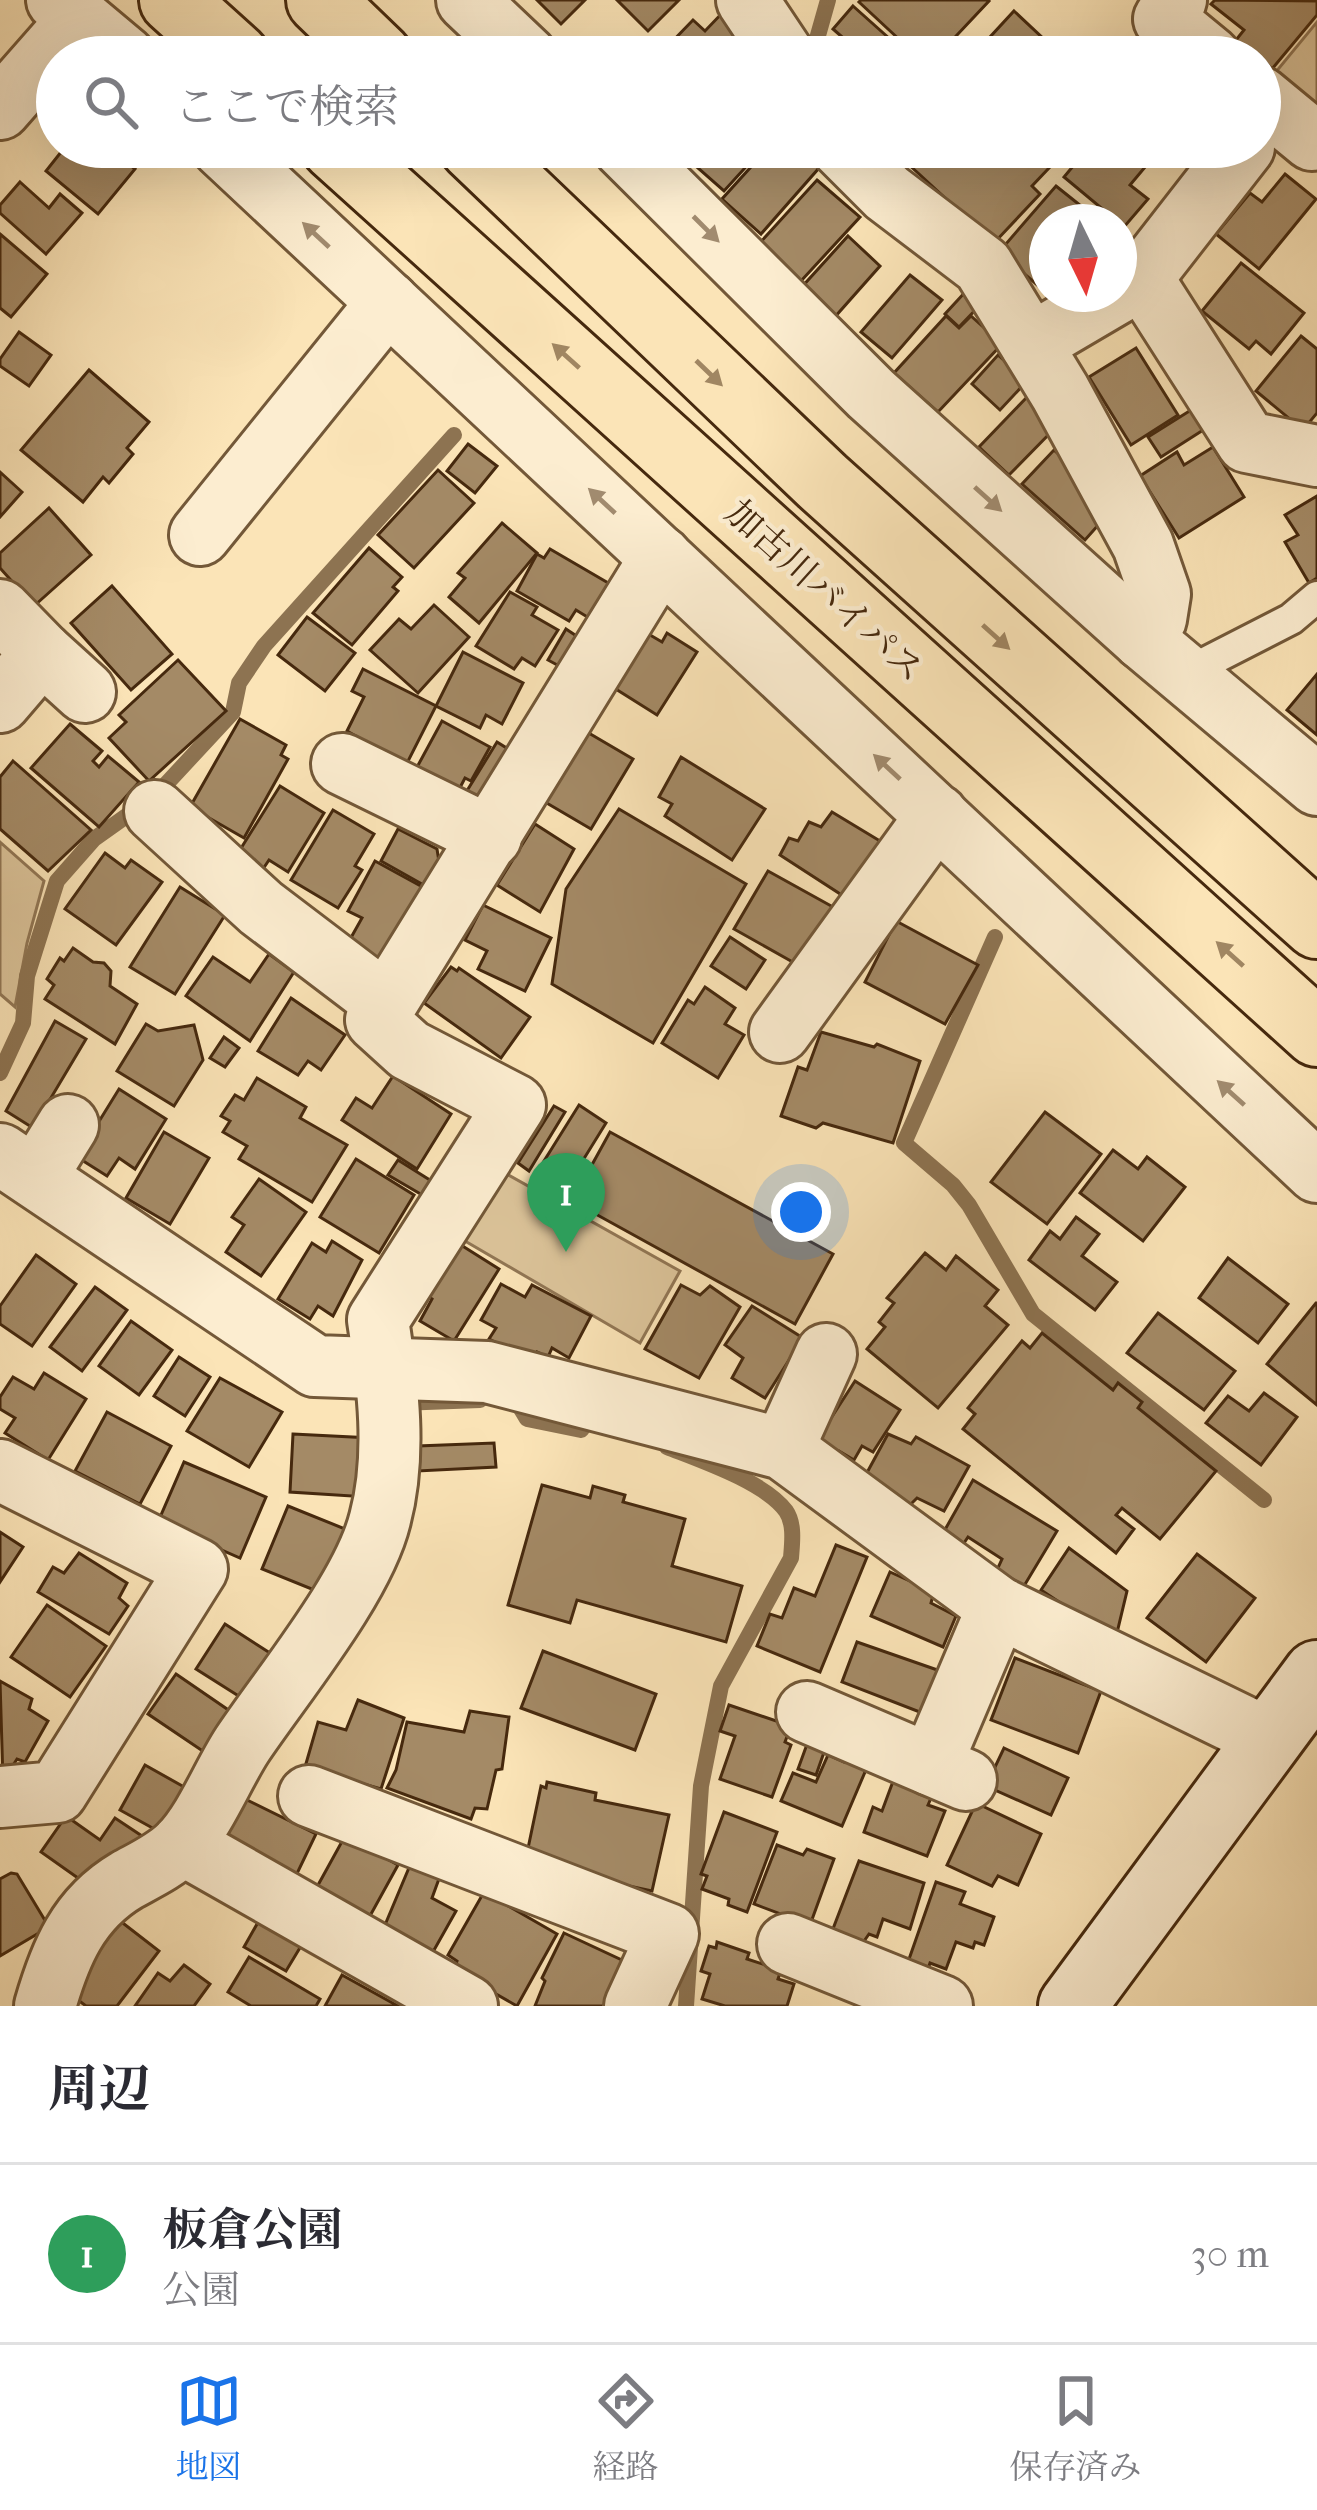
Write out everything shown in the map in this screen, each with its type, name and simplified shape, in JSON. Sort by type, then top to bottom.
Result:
[{"type":"highway","points":[[173,0],[213,36]]},
{"type":"highway","points":[[320,0],[357,36]]},
{"type":"highway","name":"加古川バイパス","points":[[358,168],[1317,1033]]},
{"type":"highway","points":[[495,168],[822,481],[1317,925]]},
{"type":"main road","points":[[1072,2006],[1317,1675]]},
{"type":"street","points":[[467,0],[505,36]]},
{"type":"street","points":[[747,0],[770,36]]},
{"type":"street","points":[[1176,0],[1164,19],[1185,36]]},
{"type":"street","points":[[50,36],[68,9],[100,36]]},
{"type":"street","points":[[0,109],[36,56]]},
{"type":"street","points":[[244,168],[1317,1172]]},
{"type":"street","points":[[644,168],[871,394],[1143,639],[1317,785]]},
{"type":"street","points":[[862,168],[887,194],[983,266],[1031,344],[1143,545],[1160,594],[1156,619],[1143,639]]},
{"type":"street","points":[[1137,275],[1226,168]]},
{"type":"street","points":[[200,535],[270,487],[388,302]]},
{"type":"street","points":[[1137,302],[1246,442],[1317,455]]},
{"type":"street","points":[[1031,344],[1085,312]]},
{"type":"street","points":[[45,2006],[58,1959],[83,1916],[182,1844],[334,1610],[379,1524],[390,1468],[378,1320],[515,1106],[409,1050],[376,1020],[661,556]]},
{"type":"street","points":[[0,610],[63,673],[0,702]]},
{"type":"street","points":[[342,764],[491,837]]},
{"type":"street","points":[[155,811],[261,908],[386,1003]]},
{"type":"street","points":[[780,1032],[938,815]]},
{"type":"street","points":[[68,1125],[18,1166],[315,1366],[487,1372],[783,1449],[998,1606],[1269,1739]]},
{"type":"street","points":[[783,1449],[826,1354]]},
{"type":"street","points":[[0,1470],[197,1569],[57,1792],[0,1798]]},
{"type":"street","points":[[807,1712],[948,1773],[998,1606]]},
{"type":"street","points":[[309,1796],[668,1934],[635,2006]]},
{"type":"street","points":[[182,1844],[467,2006]]},
{"type":"street","points":[[788,1944],[842,1988],[942,2006]]},
{"type":"lane","points":[[1209,661],[1276,628],[1317,597]]},
{"type":"shaded area","points":[[1317,22],[1317,117],[1281,88],[1281,66]]},
{"type":"shaded area","points":[[0,842],[44,881],[15,1007],[0,994]]},
{"type":"shaded area","points":[[494,1167],[680,1271],[640,1343],[453,1234]]},
{"type":"building","points":[[537,0],[585,0],[561,24]]},
{"type":"building","points":[[617,0],[679,0],[648,31]]},
{"type":"building","points":[[1215,0],[1317,1],[1317,15],[1281,58],[1281,36],[1239,36],[1244,30],[1211,4]]},
{"type":"building","points":[[989,1],[956,36],[896,36],[859,2]]},
{"type":"building","points":[[853,6],[887,36],[841,36],[833,29]]},
{"type":"building","points":[[726,9],[745,36],[678,36],[693,20],[705,31]]},
{"type":"building","points":[[1014,11],[1041,36],[991,36]]},
{"type":"building","points":[[48,168],[135,169],[98,214],[46,171]]},
{"type":"building","points":[[698,168],[745,168],[724,191]]},
{"type":"building","points":[[750,168],[819,168],[761,234],[722,199]]},
{"type":"building","points":[[913,168],[1049,168],[1032,186],[1040,194],[994,243]]},
{"type":"building","points":[[1072,168],[1144,168],[1130,185],[1148,199],[1137,212],[1137,204],[1096,204],[1064,177]]},
{"type":"building","points":[[1285,174],[1316,199],[1259,269],[1216,234],[1250,193],[1262,202]]},
{"type":"building","points":[[817,180],[860,217],[801,281],[758,245]]},
{"type":"building","points":[[20,182],[49,208],[60,194],[82,213],[46,254],[0,213],[0,205]]},
{"type":"building","points":[[1056,186],[1078,204],[1040,204]]},
{"type":"building","points":[[1029,217],[1029,278],[999,252]]},
{"type":"building","points":[[0,234],[47,274],[11,317],[0,308]]},
{"type":"building","points":[[848,236],[880,266],[833,319],[800,289]]},
{"type":"building","points":[[1241,263],[1304,313],[1271,354],[1256,341],[1249,349],[1202,311]]},
{"type":"building","points":[[910,275],[942,300],[892,358],[861,332]]},
{"type":"building","points":[[967,290],[982,303],[959,327],[945,314]]},
{"type":"building","points":[[946,316],[959,328],[971,316],[1002,344],[938,412],[894,373]]},
{"type":"building","points":[[19,332],[51,355],[29,386],[0,366]]},
{"type":"building","points":[[1301,336],[1317,349],[1317,413],[1303,430],[1256,391]]},
{"type":"building","points":[[1136,348],[1178,415],[1131,445],[1089,377]]},
{"type":"building","points":[[998,355],[1027,381],[1000,410],[972,384]]},
{"type":"building","points":[[89,370],[149,422],[127,448],[133,454],[109,483],[103,477],[83,502],[21,450]]},
{"type":"building","points":[[1028,396],[1058,425],[1009,475],[979,447]]},
{"type":"building","points":[[1199,405],[1211,425],[1161,457],[1148,437]]},
{"type":"building","points":[[468,444],[497,466],[475,493],[447,471]]},
{"type":"building","points":[[1213,447],[1244,497],[1179,538],[1140,476],[1177,452],[1184,465]]},
{"type":"building","points":[[1054,450],[1090,481],[1108,514],[1085,540],[1022,484]]},
{"type":"building","points":[[438,470],[474,503],[414,568],[378,535]]},
{"type":"building","points":[[0,472],[22,492],[0,517]]},
{"type":"building","points":[[1317,496],[1317,578],[1309,583],[1285,542],[1298,535],[1285,515]]},
{"type":"building","points":[[49,508],[91,555],[34,606],[0,568],[0,553]]},
{"type":"building","points":[[502,523],[537,553],[479,623],[449,597],[465,578],[458,573]]},
{"type":"building","points":[[369,548],[402,577],[393,587],[398,591],[352,645],[313,613]]},
{"type":"building","points":[[550,549],[610,584],[589,618],[576,610],[569,621],[517,591],[537,554],[544,558]]},
{"type":"building","points":[[112,586],[172,654],[131,690],[71,623]]},
{"type":"building","points":[[510,592],[537,607],[532,615],[558,630],[535,666],[522,658],[514,669],[476,646]]},
{"type":"building","points":[[434,605],[469,637],[418,693],[370,650],[399,619],[411,629]]},
{"type":"building","points":[[307,617],[355,653],[325,691],[278,655]]},
{"type":"building","points":[[566,629],[578,637],[561,667],[548,660]]},
{"type":"building","points":[[645,632],[662,642],[667,633],[697,652],[657,715],[611,686]]},
{"type":"building","points":[[463,652],[523,683],[502,724],[486,715],[480,728],[436,706]]},
{"type":"building","points":[[178,660],[226,711],[149,781],[109,738],[126,722],[119,715]]},
{"type":"building","points":[[363,669],[436,706],[403,771],[366,752],[370,744],[347,731],[364,697],[352,691]]},
{"type":"building","points":[[1317,674],[1317,735],[1287,710]]},
{"type":"building","points":[[240,719],[286,745],[281,755],[288,759],[244,838],[190,807]]},
{"type":"building","points":[[442,721],[490,747],[453,801],[416,769]]},
{"type":"building","points":[[70,724],[102,751],[93,761],[99,767],[108,756],[139,782],[99,827],[31,768]]},
{"type":"building","points":[[587,732],[633,759],[591,829],[545,802]]},
{"type":"building","points":[[497,742],[513,752],[483,804],[465,794]]},
{"type":"building","points":[[681,757],[765,809],[732,860],[665,816],[672,804],[659,797]]},
{"type":"building","points":[[13,761],[91,830],[48,871],[0,829],[0,777]]},
{"type":"building","points":[[280,786],[324,813],[288,872],[269,860],[263,869],[238,853]]},
{"type":"building","points":[[619,809],[746,884],[653,1043],[552,984],[566,889]]},
{"type":"building","points":[[333,810],[374,834],[355,866],[362,870],[338,908],[291,880]]},
{"type":"building","points":[[832,812],[880,841],[848,899],[780,855],[789,838],[798,841],[809,822],[821,827]]},
{"type":"building","points":[[535,824],[574,849],[540,912],[497,885]]},
{"type":"building","points":[[398,829],[437,849],[440,868],[429,888],[381,861]]},
{"type":"building","points":[[105,853],[125,868],[131,860],[162,882],[116,945],[65,909]]},
{"type":"building","points":[[375,861],[428,890],[387,964],[348,943],[362,918],[348,911]]},
{"type":"building","points":[[768,871],[833,907],[798,965],[734,929]]},
{"type":"building","points":[[180,887],[225,915],[175,994],[130,967]]},
{"type":"building","points":[[483,905],[551,938],[525,991],[478,969],[487,951],[465,940]]},
{"type":"building","points":[[896,921],[978,965],[945,1024],[865,982]]},
{"type":"building","points":[[730,937],[765,960],[746,989],[711,966]]},
{"type":"building","points":[[73,948],[93,962],[104,963],[111,971],[110,986],[137,1004],[115,1044],[45,999],[54,985],[47,979]]},
{"type":"building","points":[[269,954],[294,972],[250,1041],[186,996],[213,957],[250,982]]},
{"type":"building","points":[[451,967],[530,1017],[501,1058],[424,1003]]},
{"type":"building","points":[[705,987],[735,1008],[725,1024],[744,1035],[718,1078],[662,1043],[688,1000],[694,1004]]},
{"type":"building","points":[[291,998],[345,1035],[321,1070],[308,1061],[298,1075],[258,1051]]},
{"type":"building","points":[[55,1021],[86,1039],[33,1128],[6,1111]]},
{"type":"building","points":[[146,1024],[158,1031],[194,1025],[203,1060],[174,1106],[117,1071]]},
{"type":"building","points":[[821,1032],[877,1044],[920,1061],[893,1143],[781,1116],[798,1067],[807,1070]]},
{"type":"building","points":[[224,1037],[239,1048],[225,1067],[210,1058]]},
{"type":"building","points":[[393,1076],[451,1114],[417,1169],[342,1120],[356,1098],[372,1108]]},
{"type":"building","points":[[257,1078],[306,1107],[300,1118],[347,1145],[312,1202],[239,1159],[247,1146],[223,1132],[230,1121],[221,1116],[235,1095],[244,1100]]},
{"type":"building","points":[[119,1089],[166,1119],[135,1169],[119,1158],[107,1176],[77,1157]]},
{"type":"building","points":[[579,1105],[606,1123],[567,1186],[539,1169]]},
{"type":"building","points":[[554,1106],[565,1112],[529,1171],[518,1163]]},
{"type":"building","points":[[1045,1112],[1101,1154],[1047,1224],[991,1182]]},
{"type":"building","points":[[164,1132],[209,1158],[170,1224],[126,1198]]},
{"type":"building","points":[[610,1132],[833,1254],[795,1324],[572,1201]]},
{"type":"building","points":[[1113,1150],[1138,1169],[1147,1157],[1185,1187],[1143,1241],[1080,1193]]},
{"type":"building","points":[[356,1159],[414,1195],[379,1253],[320,1217]]},
{"type":"building","points":[[398,1160],[433,1182],[424,1196],[388,1175]]},
{"type":"building","points":[[259,1179],[306,1212],[261,1276],[226,1252],[244,1225],[232,1217]]},
{"type":"building","points":[[1076,1217],[1099,1234],[1082,1256],[1117,1282],[1095,1310],[1029,1260],[1050,1231],[1060,1239]]},
{"type":"building","points":[[453,1240],[499,1269],[454,1341],[420,1321],[432,1299],[420,1291]]},
{"type":"building","points":[[332,1241],[362,1260],[333,1316],[318,1306],[310,1319],[278,1299],[312,1243],[326,1252]]},
{"type":"building","points":[[925,1253],[946,1270],[956,1256],[998,1290],[985,1306],[1008,1325],[938,1408],[867,1349],[885,1327],[879,1322],[894,1303],[887,1298]]},
{"type":"building","points":[[36,1255],[76,1284],[32,1346],[0,1324],[0,1306]]},
{"type":"building","points":[[1228,1258],[1288,1304],[1258,1343],[1199,1298]]},
{"type":"building","points":[[501,1284],[525,1297],[532,1285],[591,1316],[569,1358],[552,1348],[548,1357],[537,1352],[532,1361],[489,1339],[496,1328],[481,1320]]},
{"type":"building","points":[[681,1285],[700,1295],[710,1286],[740,1307],[699,1378],[645,1349]]},
{"type":"building","points":[[95,1287],[127,1310],[82,1371],[50,1347]]},
{"type":"building","points":[[1317,1303],[1317,1405],[1267,1364]]},
{"type":"building","points":[[752,1306],[803,1338],[765,1398],[732,1378],[743,1358],[725,1345]]},
{"type":"building","points":[[1158,1313],[1235,1371],[1204,1410],[1127,1353]]},
{"type":"building","points":[[131,1321],[172,1350],[139,1395],[99,1366]]},
{"type":"building","points":[[1042,1333],[1113,1390],[1118,1383],[1142,1402],[1138,1408],[1216,1471],[1160,1539],[1122,1508],[1116,1515],[1134,1529],[1116,1553],[963,1429],[975,1414],[968,1408],[1022,1341],[1030,1348]]},
{"type":"building","points":[[179,1357],[210,1377],[185,1416],[154,1396]]},
{"type":"building","points":[[44,1373],[86,1399],[48,1460],[5,1433],[15,1418],[0,1409],[0,1397],[13,1377],[34,1389]]},
{"type":"building","points":[[220,1378],[282,1412],[249,1467],[187,1431]]},
{"type":"building","points":[[855,1381],[900,1410],[873,1452],[862,1446],[854,1460],[839,1451],[834,1459],[813,1446]]},
{"type":"building","points":[[1264,1393],[1297,1417],[1261,1465],[1206,1423],[1228,1396],[1249,1411]]},
{"type":"building","points":[[107,1412],[171,1446],[140,1504],[75,1471]]},
{"type":"building","points":[[293,1434],[371,1438],[367,1497],[290,1492]]},
{"type":"building","points":[[888,1434],[911,1444],[916,1437],[969,1466],[944,1511],[917,1498],[909,1506],[863,1480]]},
{"type":"building","points":[[494,1443],[496,1467],[418,1471],[418,1446]]},
{"type":"building","points":[[184,1462],[266,1497],[240,1558],[158,1522]]},
{"type":"building","points":[[973,1480],[1057,1531],[1024,1586],[997,1570],[1002,1559],[968,1537],[962,1546],[942,1535]]},
{"type":"building","points":[[542,1485],[590,1498],[593,1486],[625,1495],[623,1502],[685,1519],[672,1566],[742,1586],[726,1642],[577,1600],[570,1623],[508,1605]]},
{"type":"building","points":[[288,1506],[355,1533],[329,1596],[262,1569]]},
{"type":"building","points":[[0,1532],[23,1547],[0,1582]]},
{"type":"building","points":[[836,1545],[867,1557],[820,1672],[757,1646],[770,1614],[782,1618],[794,1588],[815,1596]]},
{"type":"building","points":[[1069,1548],[1127,1591],[1115,1641],[1061,1614],[1068,1608],[1041,1590]]},
{"type":"building","points":[[79,1553],[127,1583],[119,1598],[128,1606],[109,1634],[38,1592],[53,1567],[64,1573]]},
{"type":"building","points":[[1197,1554],[1255,1598],[1206,1662],[1147,1618]]},
{"type":"building","points":[[890,1572],[934,1592],[931,1603],[956,1616],[943,1647],[871,1616]]},
{"type":"building","points":[[47,1605],[106,1646],[70,1697],[11,1657]]},
{"type":"building","points":[[225,1624],[284,1662],[256,1707],[196,1669]]},
{"type":"building","points":[[857,1642],[946,1673],[930,1716],[842,1682]]},
{"type":"building","points":[[543,1651],[656,1694],[635,1750],[521,1708]]},
{"type":"building","points":[[1015,1658],[1101,1691],[1078,1753],[991,1720]]},
{"type":"building","points":[[176,1674],[243,1720],[216,1760],[148,1714]]},
{"type":"building","points":[[0,1681],[32,1699],[29,1709],[48,1721],[25,1762],[17,1759],[3,1781]]},
{"type":"building","points":[[358,1700],[404,1718],[381,1789],[305,1767],[318,1722],[346,1730]]},
{"type":"building","points":[[729,1705],[791,1726],[785,1742],[791,1745],[772,1797],[720,1779],[735,1736],[720,1731]]},
{"type":"building","points":[[470,1711],[509,1717],[502,1769],[496,1770],[487,1809],[475,1808],[471,1819],[387,1788],[407,1722],[464,1732]]},
{"type":"building","points":[[810,1736],[828,1741],[816,1775],[798,1769]]},
{"type":"building","points":[[1004,1748],[1068,1778],[1051,1815],[986,1786]]},
{"type":"building","points":[[848,1751],[868,1765],[842,1826],[781,1801],[793,1773],[816,1782],[828,1755],[844,1762]]},
{"type":"building","points":[[145,1765],[193,1792],[167,1836],[120,1810]]},
{"type":"building","points":[[895,1776],[934,1791],[928,1805],[945,1811],[927,1856],[864,1832],[873,1807],[882,1811]]},
{"type":"building","points":[[547,1782],[596,1793],[595,1800],[669,1815],[652,1891],[518,1862],[526,1858],[541,1786],[546,1788]]},
{"type":"building","points":[[239,1796],[316,1834],[292,1884],[214,1844]]},
{"type":"building","points":[[976,1803],[1041,1834],[1018,1885],[998,1876],[992,1886],[947,1865]]},
{"type":"building","points":[[724,1812],[777,1832],[747,1912],[702,1889],[707,1876],[701,1874]]},
{"type":"building","points":[[66,1816],[100,1840],[115,1818],[151,1842],[95,1890],[41,1852]]},
{"type":"building","points":[[345,1836],[398,1865],[365,1925],[312,1896]]},
{"type":"building","points":[[777,1845],[834,1859],[810,1925],[754,1904]]},
{"type":"building","points":[[859,1861],[924,1883],[910,1929],[883,1919],[877,1937],[869,1934],[862,1944],[831,1934]]},
{"type":"building","points":[[411,1863],[440,1876],[432,1898],[456,1911],[429,1959],[382,1932]]},
{"type":"building","points":[[17,1874],[49,1927],[0,1956],[0,1879]]},
{"type":"building","points":[[936,1882],[965,1892],[960,1904],[994,1917],[984,1945],[975,1942],[973,1948],[956,1942],[946,1969],[908,1962]]},
{"type":"building","points":[[484,1892],[557,1934],[517,2006],[454,1970],[457,1961],[448,1955]]},
{"type":"building","points":[[106,1910],[159,1951],[117,2006],[86,2006],[62,1988]]},
{"type":"building","points":[[261,1917],[304,1941],[286,1971],[244,1947]]},
{"type":"building","points":[[564,1933],[626,1962],[605,2006],[535,2006],[545,1981],[542,1978]]},
{"type":"building","points":[[717,1942],[781,1970],[778,1979],[794,1984],[787,2006],[725,2006],[702,1999],[710,1974],[701,1971],[709,1946],[716,1948]]},
{"type":"building","points":[[249,1957],[320,1999],[316,2006],[251,2006],[228,1992]]},
{"type":"building","points":[[184,1965],[210,1984],[194,2006],[135,2006],[158,1973],[170,1981]]},
{"type":"building","points":[[342,1975],[398,2006],[325,2006]]},
{"type":"waterway","points":[[818,36],[828,0]]},
{"type":"waterway","points":[[0,1073],[23,1023],[27,976],[57,881],[94,839],[156,795],[233,712],[239,683],[264,646],[454,435]]},
{"type":"waterway","points":[[995,937],[904,1143],[969,1205],[1033,1314],[1264,1500]]},
{"type":"waterway","points":[[399,1403],[480,1400]]},
{"type":"waterway","points":[[506,1400],[518,1404],[527,1419],[581,1430],[588,1421],[597,1424]]},
{"type":"waterway","points":[[667,1447],[731,1473],[776,1500],[786,1511],[792,1534],[791,1558],[721,1686],[701,1786],[686,2006]]},
{"type":"place","name":"板倉公園","points":[[566,1252]]}]
